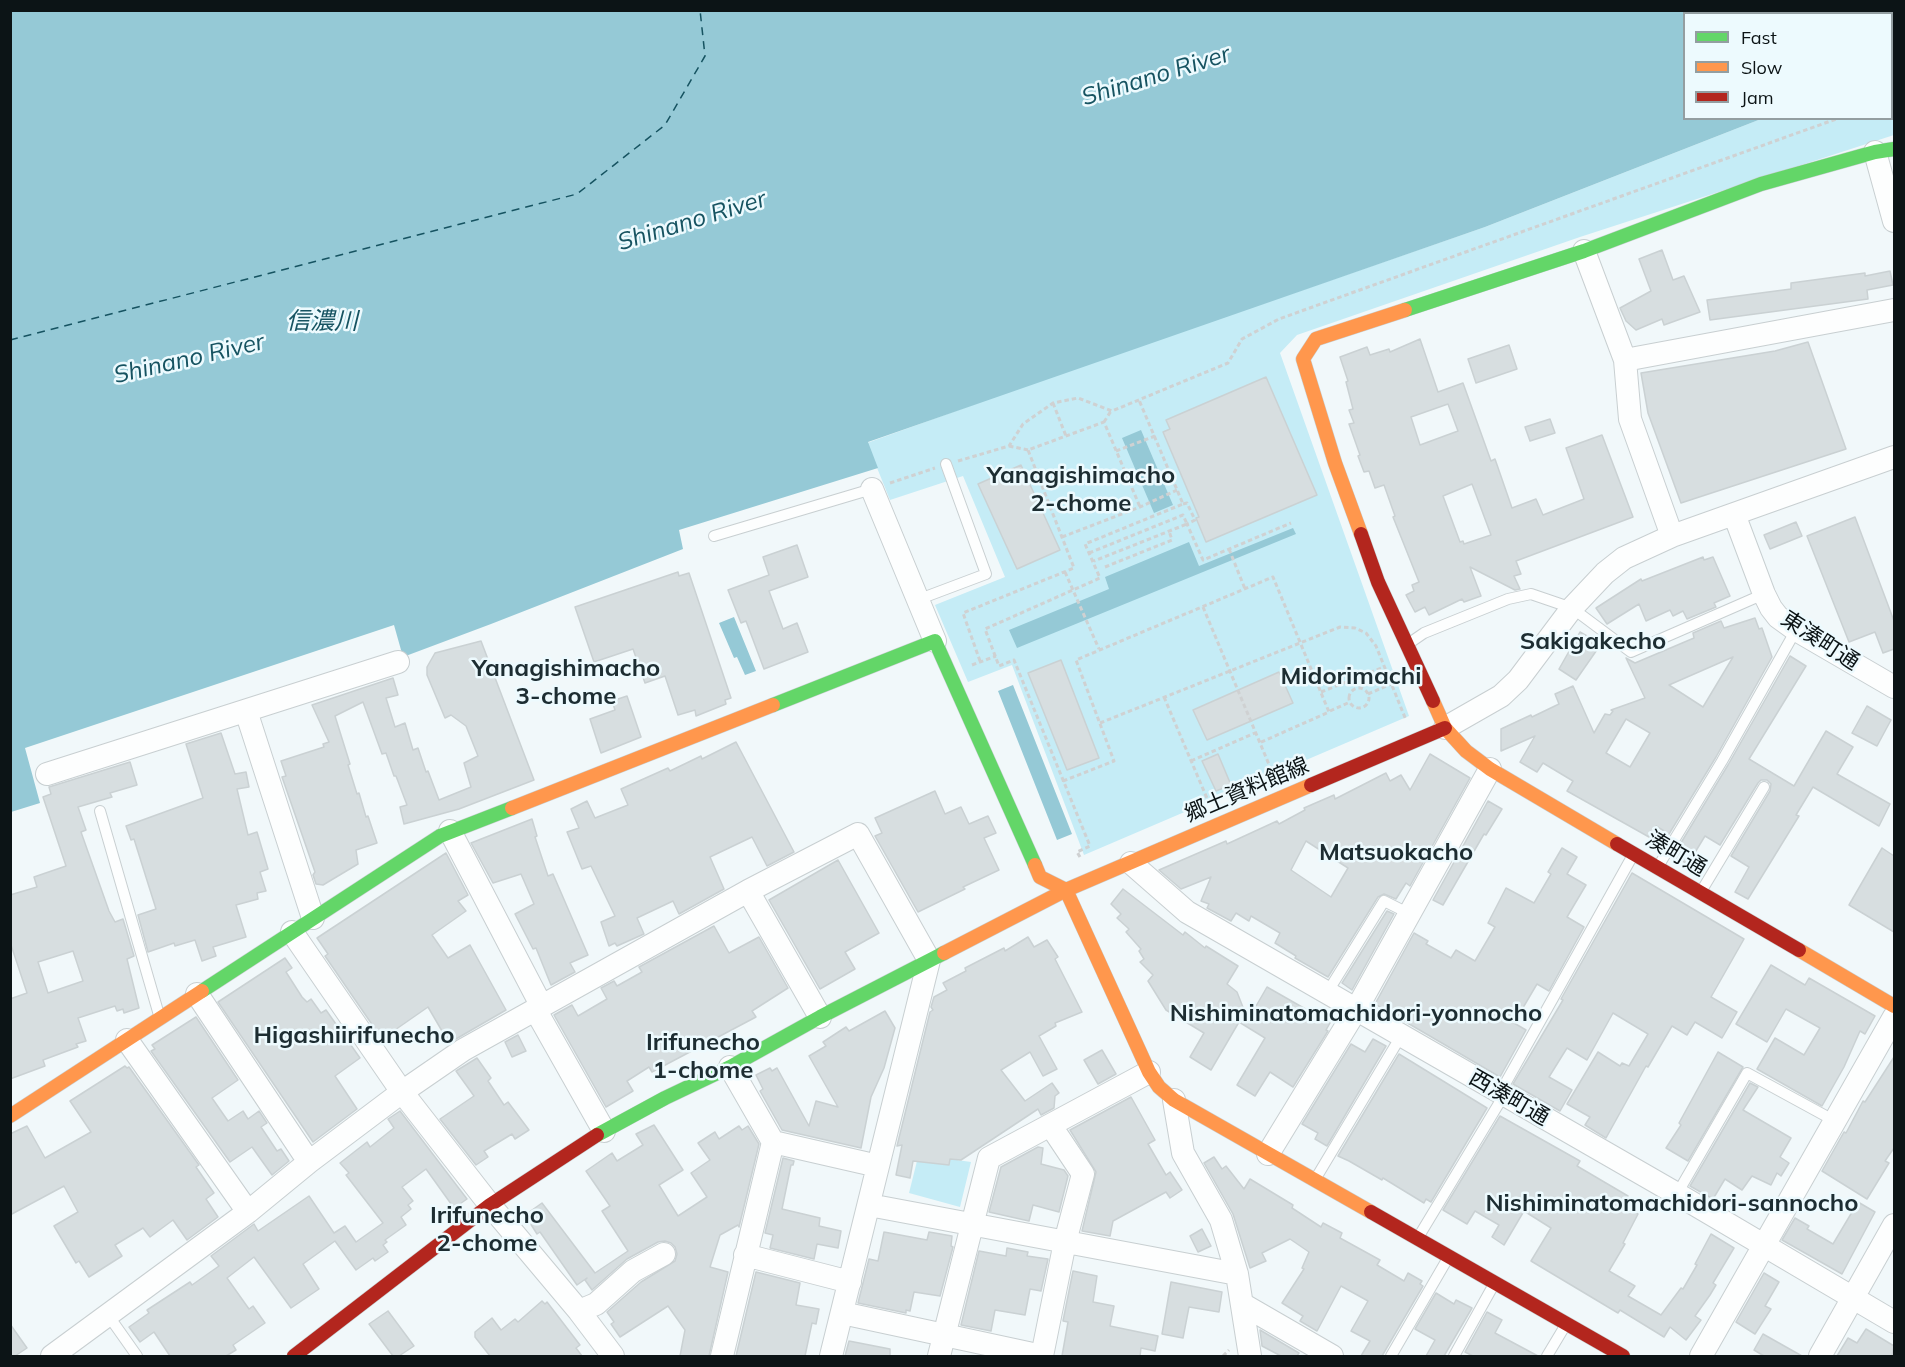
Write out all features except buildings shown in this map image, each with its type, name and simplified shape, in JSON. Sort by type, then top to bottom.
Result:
[{"type":"street","points":[[1672,536],[1630,419],[1625,360],[1584,251],[1761,183],[1885,150],[1894,221]]},
{"type":"street","name":"湊町通","points":[[1584,251],[1316,339],[1303,359],[1339,474],[1378,582],[1445,728],[1466,752],[1490,769],[1894,1006]]},
{"type":"street","points":[[1625,360],[1894,310]]},
{"type":"street","points":[[1445,728],[1501,696],[1518,680],[1572,608],[1605,573],[1624,558],[1672,536],[1894,457]]},
{"type":"street","points":[[872,489],[917,600],[1040,878],[1066,890],[1149,1072],[1159,1087],[1174,1100],[1623,1356]]},
{"type":"street","name":"東湊町通","points":[[1734,514],[1764,594],[1778,617],[1796,630],[1892,683]]},
{"type":"street","points":[[10,1116],[450,831],[935,641]]},
{"type":"street","points":[[47,774],[398,662]]},
{"type":"street","points":[[246,711],[313,918]]},
{"type":"street","name":"郷土資料館線","points":[[294,1356],[490,1205],[604,1131],[1066,890],[1445,728]]},
{"type":"street","points":[[1268,1154],[1356,1010],[1490,769]]},
{"type":"street","points":[[450,831],[538,1007],[604,1131]]},
{"type":"street","points":[[52,1356],[248,1212],[309,1162],[402,1092],[463,1050],[748,891],[858,834],[929,960],[831,1356]]},
{"type":"street","name":"西湊町通","points":[[1131,863],[1187,912],[1677,1194],[1894,1322]]},
{"type":"street","points":[[748,891],[820,1017]]},
{"type":"street","points":[[292,932],[402,1092],[490,1205],[579,1311],[609,1355]]},
{"type":"street","points":[[197,994],[309,1162]]},
{"type":"street","points":[[1701,1356],[1894,1017]]},
{"type":"street","points":[[127,1040],[248,1212]]},
{"type":"street","points":[[722,1356],[773,1142],[730,1067]]},
{"type":"street","points":[[941,1346],[990,1158],[1149,1072]]},
{"type":"street","points":[[1174,1100],[1183,1153],[1221,1220],[1236,1274],[1250,1356]]},
{"type":"street","points":[[842,1313],[941,1346],[1042,1356],[1065,1242],[1083,1174],[1050,1126]]},
{"type":"street","points":[[773,1142],[878,1166]]},
{"type":"street","points":[[869,1205],[1236,1274]]},
{"type":"street","points":[[1820,1356],[1894,1225]]},
{"type":"street","points":[[579,1311],[596,1304],[633,1270],[664,1254]]},
{"type":"street","points":[[745,1255],[849,1282]]},
{"type":"street","points":[[1242,1304],[1332,1356]]},
{"type":"lane","points":[[917,600],[986,574],[946,464]]},
{"type":"lane","points":[[714,536],[872,489]]},
{"type":"lane","points":[[1406,645],[1424,633],[1508,599],[1531,594],[1572,608],[1631,652],[1764,594]]},
{"type":"lane","points":[[1657,868],[1722,761],[1796,630]]},
{"type":"lane","points":[[1700,893],[1764,787]]},
{"type":"lane","points":[[100,811],[160,1018]]},
{"type":"lane","points":[[1417,1239],[1502,1094],[1634,854]]},
{"type":"lane","points":[[1327,993],[1384,901],[1410,914]]},
{"type":"lane","points":[[1314,1181],[1401,1036]]},
{"type":"lane","points":[[1677,1194],[1747,1073],[1835,1121]]},
{"type":"lane","points":[[1391,1356],[1449,1257]]},
{"type":"lane","points":[[1454,1356],[1495,1283]]},
{"type":"lane","points":[[108,1315],[137,1356]]},
{"type":"lane","points":[[1547,1356],[1566,1324]]},
{"type":"path","points":[[1139,400],[1183,504]]},
{"type":"path","points":[[1053,403],[1066,436]]},
{"type":"path","points":[[1009,446],[1028,450],[1104,422],[1112,411]]},
{"type":"path","points":[[1104,422],[1140,507]]},
{"type":"path","points":[[1116,451],[1155,436]]},
{"type":"path","points":[[980,661],[963,613],[1074,568],[1028,450]]},
{"type":"path","points":[[1062,537],[1177,490]]},
{"type":"path","points":[[1080,859],[1077,852],[1090,846],[1014,660],[999,666],[985,629],[1100,578],[1085,544],[1187,503],[1195,520],[1093,562]]},
{"type":"path","points":[[1089,553],[1183,515],[1203,560],[1291,523]]},
{"type":"path","points":[[1105,567],[1172,540],[1169,531]]},
{"type":"path","points":[[1230,550],[1245,589]]},
{"type":"path","points":[[1065,572],[1099,649]]},
{"type":"path","points":[[1063,781],[1114,761],[1076,660],[1274,577],[1329,712]]},
{"type":"path","points":[[1203,607],[1273,776]]},
{"type":"path","points":[[1100,723],[1341,627],[1355,628],[1366,633],[1376,646],[1406,722]]},
{"type":"path","points":[[1321,692],[1384,666]]},
{"type":"path","points":[[1368,694],[1391,684]]},
{"type":"path","points":[[1357,688],[1362,688],[1368,694],[1369,701],[1362,707],[1352,706],[1350,702],[1349,696],[1357,688]]},
{"type":"path","points":[[1164,697],[1209,803]]},
{"type":"path","points":[[1259,742],[1350,702]]},
{"type":"path","points":[[1191,760],[1255,733]]},
{"type":"shaded area","points":[[1893,66],[1894,135],[1580,237],[1297,335],[1280,353],[1409,716],[1084,855],[1012,665],[968,682],[935,605],[1005,577],[963,476],[890,500],[867,443],[1036,382],[1485,227],[1758,120],[1893,120]]},
{"type":"shaded area","points":[[918,1157],[933,1163],[948,1165],[950,1159],[971,1162],[960,1207],[909,1193]]},
{"type":"water","name":"信濃川","points":[[11,11],[1894,11],[1893,66],[1893,12],[1683,12],[1683,120],[1758,120],[1485,227],[868,442],[878,468],[679,530],[683,549],[403,657],[394,625],[25,748],[40,803],[11,812]]},
{"type":"water","points":[[1141,430],[1173,505],[1154,513],[1122,438]]},
{"type":"water","points":[[1293,528],[1296,534],[1017,648],[1009,630],[1109,589],[1105,577],[1189,542],[1199,566]]},
{"type":"water","points":[[734,617],[756,671],[745,675],[737,657],[734,658],[719,623]]},
{"type":"water","points":[[1013,685],[1072,834],[1057,840],[998,691]]},
{"type":"ferry route","points":[[10,340],[577,194],[665,125],[705,56],[700,10]]},
{"type":"traffic: fast","points":[[1405,310],[1584,251],[1761,184],[1875,152],[1894,149]]},
{"type":"traffic: fast","points":[[773,705],[935,641],[1035,865]]},
{"type":"traffic: fast","points":[[202,991],[440,836],[512,808]]},
{"type":"traffic: fast","points":[[597,1135],[944,953]]},
{"type":"traffic: slow","points":[[1361,534],[1335,463],[1303,359],[1316,339],[1405,310]]},
{"type":"traffic: slow","points":[[1433,701],[1445,728],[1466,751],[1490,769],[1617,844]]},
{"type":"traffic: slow","points":[[512,808],[773,705]]},
{"type":"traffic: slow","points":[[944,953],[1066,890],[1311,785]]},
{"type":"traffic: slow","points":[[1035,865],[1040,877],[1066,890],[1149,1072],[1159,1087],[1174,1100],[1371,1212]]},
{"type":"traffic: slow","points":[[1799,950],[1894,1006]]},
{"type":"traffic: slow","points":[[10,1116],[202,991]]},
{"type":"traffic: jam","points":[[1361,534],[1378,582],[1433,701]]},
{"type":"traffic: jam","points":[[1311,785],[1445,728]]},
{"type":"traffic: jam","points":[[1617,844],[1799,950]]},
{"type":"traffic: jam","points":[[294,1356],[490,1205],[597,1135]]},
{"type":"traffic: jam","points":[[1371,1212],[1623,1356]]},
{"type":"district","name":"Yanagishimacho 2-chome","points":[[1081,490]]},
{"type":"district","name":"Sakigakecho","points":[[1593,642]]},
{"type":"district","name":"Midorimachi","points":[[1351,677]]},
{"type":"district","name":"Yanagishimacho 3-chome","points":[[566,683]]},
{"type":"district","name":"Matsuokacho","points":[[1396,853]]},
{"type":"district","name":"Nishiminatomachidori-yonnocho","points":[[1356,1014]]},
{"type":"district","name":"Higashiirifunecho","points":[[354,1036]]},
{"type":"district","name":"Irifunecho 1-chome","points":[[703,1057]]},
{"type":"district","name":"Nishiminatomachidori-sannocho","points":[[1672,1204]]},
{"type":"district","name":"Irifunecho 2-chome","points":[[487,1230]]},
{"type":"water label","name":"Shinano River","points":[[1156,76]]},
{"type":"water label","name":"Shinano River","points":[[692,221]]},
{"type":"water label","name":"Shinano River","points":[[189,359]]}]
